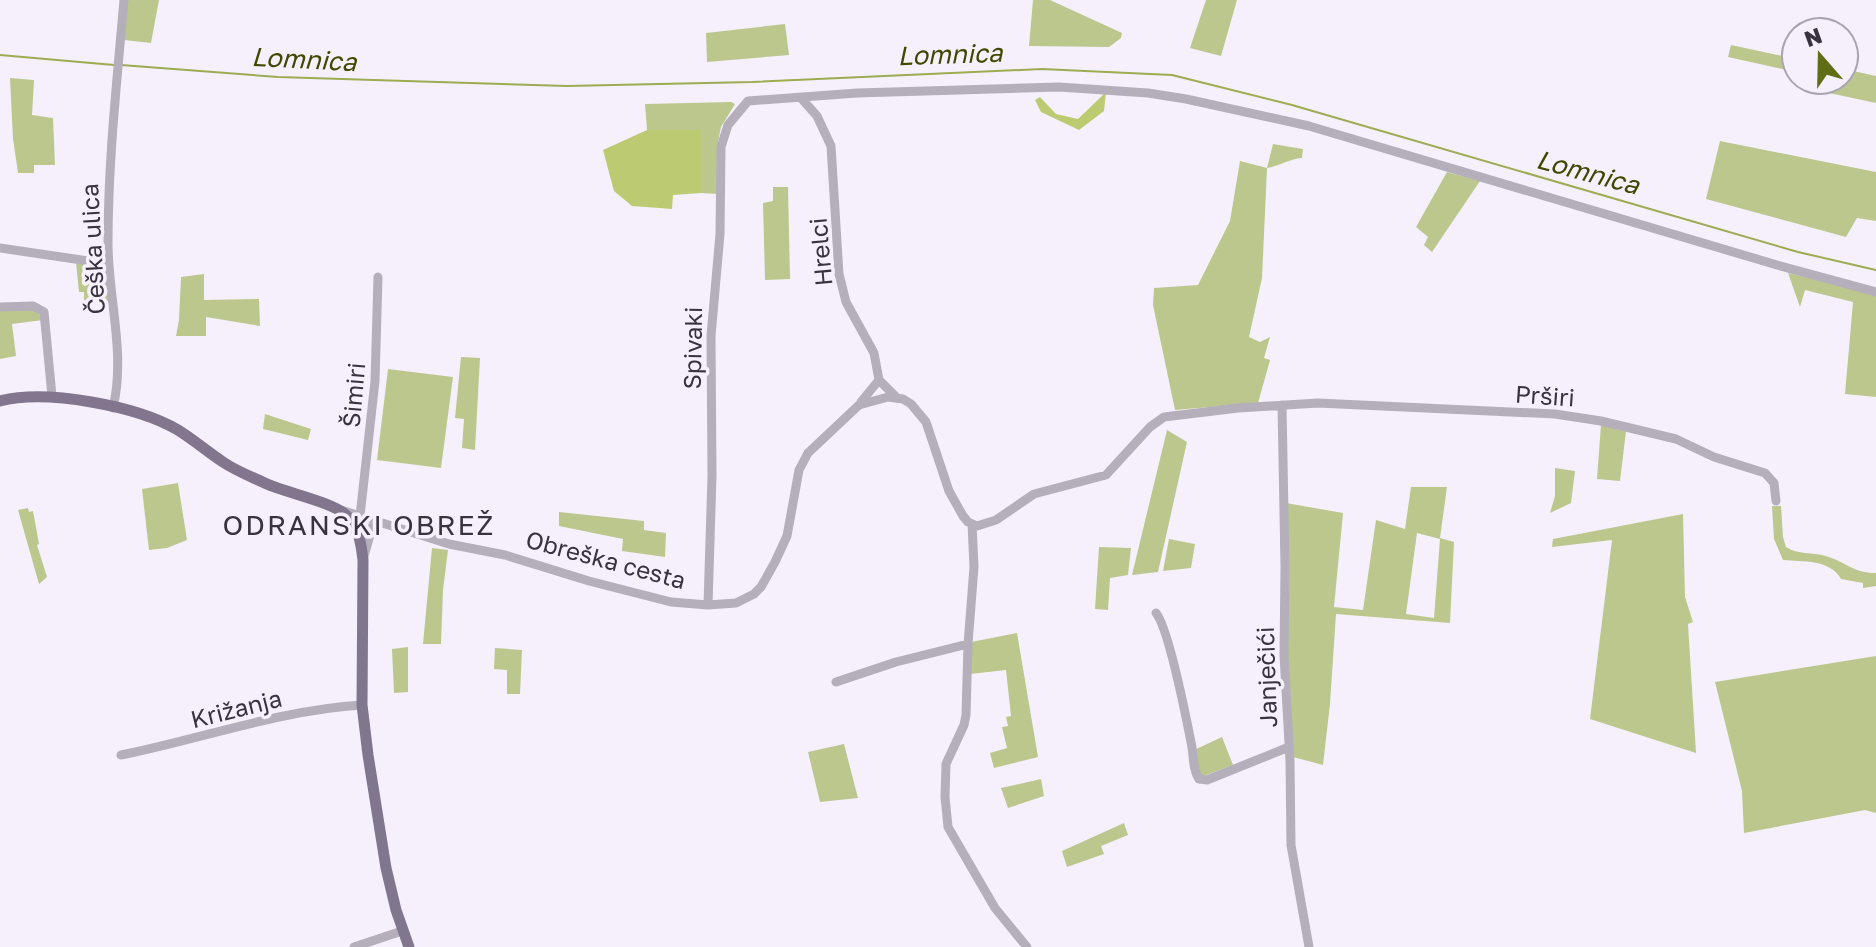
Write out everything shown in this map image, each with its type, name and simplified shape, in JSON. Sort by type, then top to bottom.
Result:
[{"type":"main road","name":"Obreška cesta","points":[[0,401],[25,396],[52,396],[113,408],[165,424],[236,470],[290,494],[335,508]]},
{"type":"main road","points":[[335,508],[347,516],[357,529],[363,560],[362,705],[386,868],[409,947]]},
{"type":"street","name":"Češka ulica","points":[[113,408],[117,390],[117,334],[109,264],[109,162],[124,0]]},
{"type":"street","points":[[801,98],[857,93],[1059,87],[1120,90],[1186,99],[1309,126],[1876,292]]},
{"type":"street","name":"Spivaki","points":[[708,605],[712,309],[720,234],[721,147],[728,125],[748,101],[801,98]]},
{"type":"street","name":"Hrelci","points":[[801,98],[817,116],[829,138],[835,185],[840,282],[846,302],[874,353],[879,380],[896,397]]},
{"type":"street","points":[[0,248],[109,264]]},
{"type":"street","name":"Šimiri","points":[[360,516],[375,381],[378,277]]},
{"type":"street","points":[[0,307],[33,306],[44,312],[52,396]]},
{"type":"street","points":[[859,405],[879,380]]},
{"type":"street","points":[[896,397],[911,404],[926,422],[949,491],[963,516],[972,524],[982,526],[1034,494],[1106,475],[1150,427],[1164,417],[1282,405]]},
{"type":"street","name":"Obreška cesta","points":[[335,508],[449,544],[505,555],[671,602],[708,605],[736,603],[761,587],[787,536],[803,461],[815,444],[859,405],[896,397]]},
{"type":"street","name":"Prširi","points":[[1282,405],[1345,404],[1586,418],[1676,439],[1714,457],[1765,473],[1774,483],[1776,501]]},
{"type":"street","name":"Janječići","points":[[1282,405],[1284,669],[1291,845],[1309,947]]},
{"type":"street","points":[[363,560],[374,521]]},
{"type":"street","points":[[972,524],[974,567],[965,720],[946,764],[946,817],[960,850],[1003,920],[1027,947]]},
{"type":"street","points":[[1156,613],[1165,632],[1189,730],[1194,769],[1199,779],[1207,780],[1289,747]]},
{"type":"street","points":[[836,682],[896,662],[968,644]]},
{"type":"street","name":"Križanja","points":[[121,755],[308,710],[362,705]]},
{"type":"street","points":[[354,947],[402,931]]},
{"type":"green space","points":[[127,0],[159,0],[151,43],[124,40]]},
{"type":"green space","points":[[1033,0],[1050,0],[1122,33],[1121,38],[1109,47],[1029,46]]},
{"type":"green space","points":[[1206,0],[1237,0],[1221,56],[1190,48]]},
{"type":"green space","points":[[785,24],[789,55],[707,62],[706,33]]},
{"type":"green space","points":[[1731,45],[1780,56],[1780,68],[1728,57]]},
{"type":"green space","points":[[1860,72],[1876,76],[1876,103],[1843,96],[1860,96]]},
{"type":"green space","points":[[10,78],[34,80],[32,115],[53,118],[55,165],[34,165],[34,173],[18,173]]},
{"type":"green space","points":[[1106,92],[1104,111],[1079,130],[1041,112],[1035,100],[1040,97],[1056,114],[1078,119]]},
{"type":"green space","points":[[645,104],[735,104],[721,127],[718,142],[719,194],[701,193],[701,130],[647,130]]},
{"type":"green space","points":[[647,130],[701,130],[701,193],[673,195],[672,209],[632,206],[614,191],[603,150]]},
{"type":"green space","points":[[1720,141],[1876,172],[1876,221],[1857,218],[1846,237],[1706,199]]},
{"type":"green space","points":[[1273,144],[1303,149],[1302,158],[1267,168]]},
{"type":"green space","points":[[1240,161],[1267,168],[1262,278],[1249,337],[1260,342],[1270,337],[1264,358],[1270,360],[1258,403],[1175,410],[1153,305],[1154,288],[1198,285],[1230,221]]},
{"type":"green space","points":[[1447,172],[1480,181],[1432,252],[1424,245],[1428,237],[1416,227]]},
{"type":"green space","points":[[773,187],[788,187],[790,279],[765,280],[763,203],[773,201]]},
{"type":"green space","points":[[76,262],[105,267],[109,301],[84,303],[84,292],[79,292]]},
{"type":"green space","points":[[1788,273],[1876,294],[1876,397],[1845,394],[1853,302],[1805,290],[1800,307]]},
{"type":"green space","points":[[204,274],[204,300],[259,299],[260,326],[206,317],[206,336],[176,336],[181,277]]},
{"type":"green space","points":[[36,309],[43,320],[12,324],[16,356],[0,359],[0,310]]},
{"type":"green space","points":[[461,357],[480,358],[475,450],[462,448],[464,419],[455,418]]},
{"type":"green space","points":[[388,369],[453,377],[441,468],[377,460]]},
{"type":"green space","points":[[265,414],[311,429],[308,440],[263,429]]},
{"type":"green space","points":[[1601,425],[1626,431],[1620,481],[1597,479]]},
{"type":"green space","points":[[1167,430],[1187,442],[1158,572],[1132,575]]},
{"type":"green space","points":[[1555,468],[1575,471],[1571,503],[1550,513],[1555,496]]},
{"type":"green space","points":[[178,483],[187,540],[167,548],[149,550],[142,489]]},
{"type":"green space","points":[[1411,487],[1447,487],[1440,538],[1454,542],[1450,623],[1336,614],[1323,765],[1293,757],[1287,684],[1286,503],[1343,513],[1334,607],[1363,610],[1376,520],[1405,529]],"holes":[[[1417,533],[1440,539],[1434,618],[1406,614]]]},
{"type":"green space","points":[[1772,506],[1781,506],[1786,547],[1833,558],[1855,569],[1876,573],[1876,586],[1863,588],[1863,583],[1841,579],[1823,565],[1783,560],[1774,539]]},
{"type":"green space","points":[[28,508],[29,512],[33,511],[37,545],[47,577],[39,584],[18,510]]},
{"type":"green space","points":[[559,512],[644,521],[644,530],[666,533],[665,557],[622,551],[623,539],[559,526]]},
{"type":"green space","points":[[1683,514],[1685,597],[1693,622],[1688,624],[1696,753],[1590,719],[1612,540],[1552,547],[1553,539]]},
{"type":"green space","points":[[1169,539],[1195,544],[1191,568],[1163,571]]},
{"type":"green space","points":[[1099,547],[1131,548],[1128,575],[1110,578],[1108,610],[1095,609]]},
{"type":"green space","points":[[432,548],[448,550],[441,644],[423,644]]},
{"type":"green space","points":[[1017,633],[1038,757],[994,768],[990,753],[1007,748],[1002,727],[1008,726],[1006,717],[1011,716],[1006,670],[970,674],[971,642]]},
{"type":"green space","points":[[408,647],[408,692],[394,693],[392,649]]},
{"type":"green space","points":[[495,648],[522,650],[520,694],[507,694],[507,670],[494,669]]},
{"type":"green space","points":[[1876,656],[1876,813],[1865,810],[1744,833],[1742,791],[1715,682]]},
{"type":"green space","points":[[1222,737],[1233,765],[1201,777],[1194,750]]},
{"type":"green space","points":[[844,744],[858,798],[820,802],[808,752]]},
{"type":"green space","points":[[1041,779],[1044,796],[1008,808],[1001,788]]},
{"type":"green space","points":[[1124,823],[1128,835],[1101,846],[1104,854],[1067,867],[1062,851]]},
{"type":"waterway","name":"Lomnica","points":[[0,55],[114,65]]},
{"type":"waterway","name":"Lomnica","points":[[121,65],[278,77],[567,86],[752,82],[1042,69],[1172,75],[1292,105],[1798,252],[1876,270]]},
{"type":"district","name":"ODRANSKI OBREŽ","points":[[359,524]]}]
